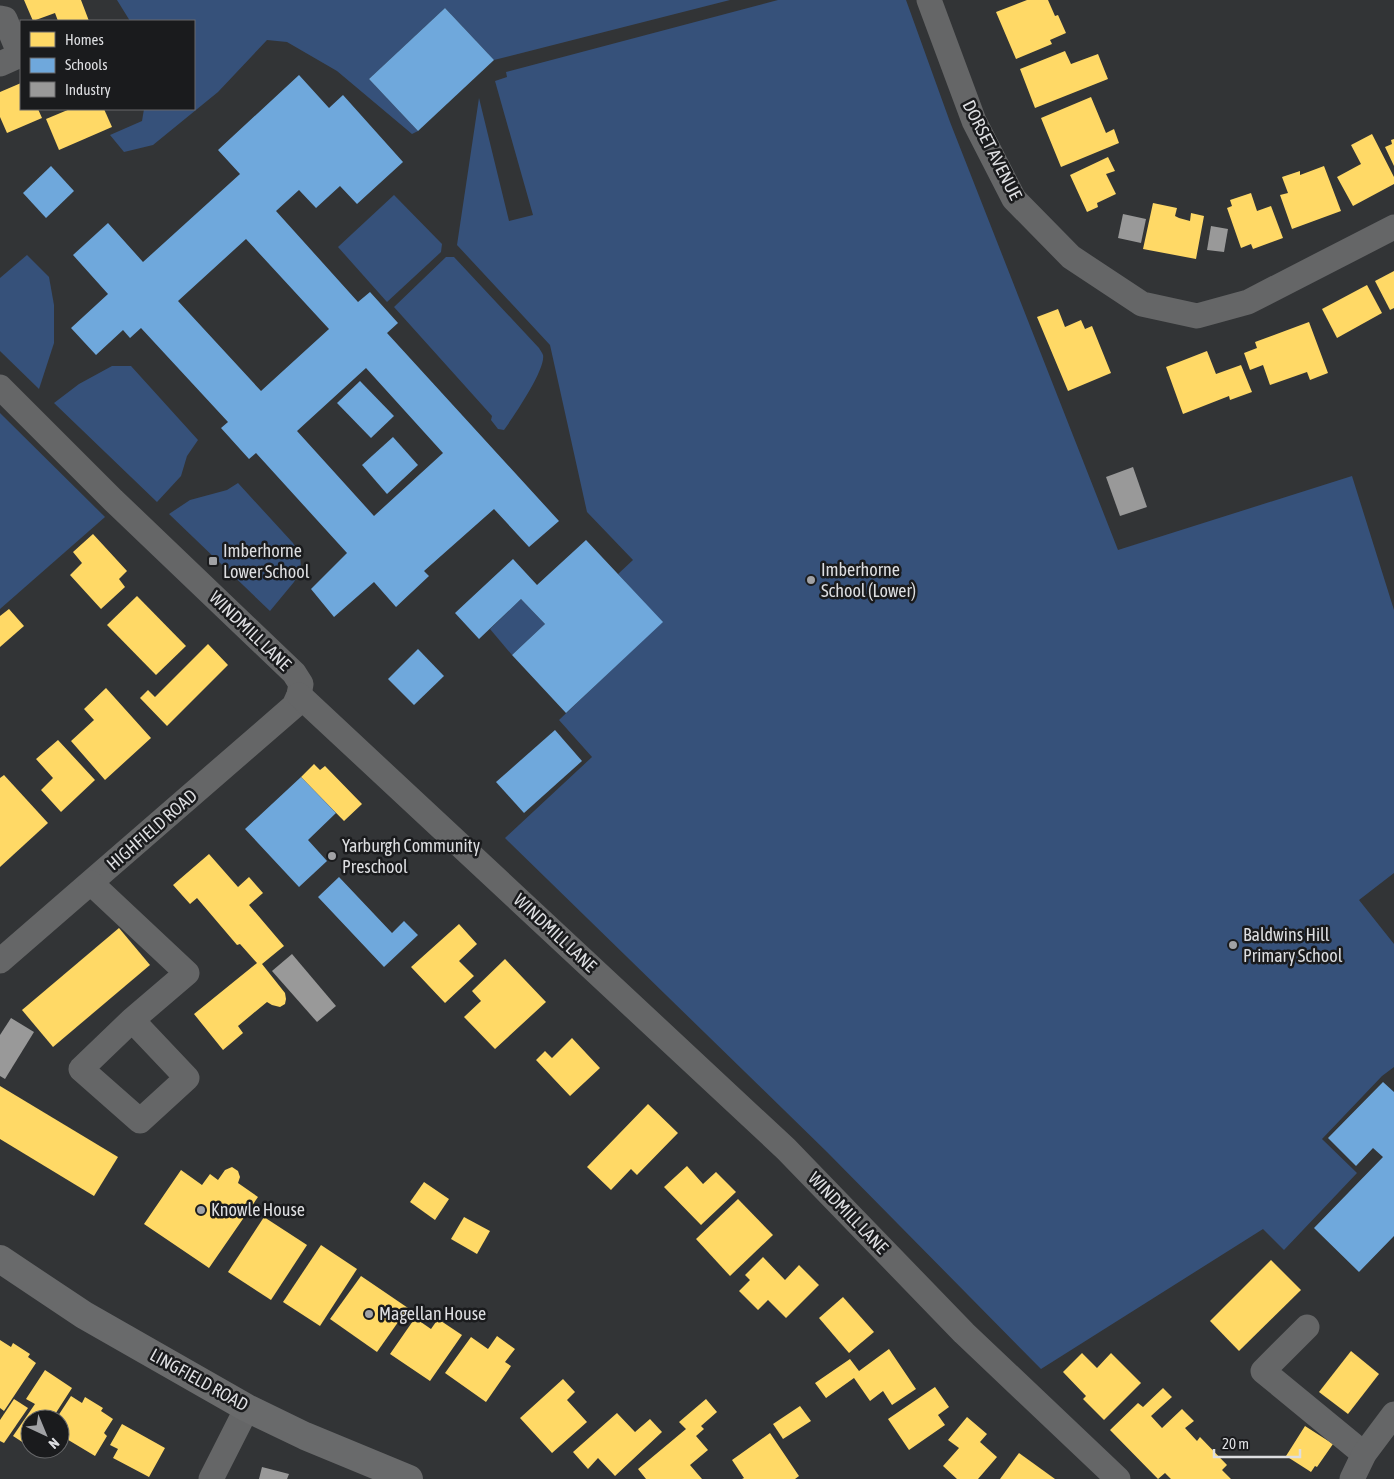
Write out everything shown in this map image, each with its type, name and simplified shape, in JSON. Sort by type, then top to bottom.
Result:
[{"type":"street","name":"DORSET AVENUE","points":[[929,0],[974,121],[1014,199],[1071,257],[1142,304],[1197,316],[1248,302],[1394,227]]},
{"type":"street","points":[[0,18],[5,19],[20,55],[0,64]]},
{"type":"street","name":"WINDMILL LANE","points":[[0,387],[113,500],[294,673],[301,684],[299,695],[786,1149],[964,1333],[1118,1479]]},
{"type":"street","name":"HIGHFIELD ROAD","points":[[0,961],[294,706],[299,695]]},
{"type":"street","points":[[91,883],[187,973],[132,1020]]},
{"type":"street","name":"LINGFIELD ROAD","points":[[0,1259],[84,1315],[247,1408],[305,1436],[409,1479]]},
{"type":"street","points":[[1307,1327],[1263,1371],[1364,1454]]},
{"type":"street","points":[[211,1479],[247,1408]]},
{"type":"street","points":[[1352,1479],[1364,1454],[1394,1414]]},
{"type":"shaded area","points":[[117,0],[730,0],[494,60],[445,8],[369,79],[418,131],[412,134],[337,71],[287,42],[267,40],[218,92],[153,145],[124,152],[110,135],[142,121],[144,110],[195,110],[195,20],[129,20]]},
{"type":"shaded area","name":"Imberhorne School (Lower)","points":[[778,0],[906,0],[950,122],[1118,550],[1352,476],[1394,610],[1394,873],[1359,900],[1394,944],[1394,1067],[1382,1076],[1322,1139],[1357,1173],[1284,1250],[1263,1229],[1041,1369],[827,1152],[505,838],[592,757],[559,720],[662,622],[618,574],[633,560],[587,512],[550,345],[457,245],[479,98],[509,221],[533,215],[495,81],[507,77],[506,72]]},
{"type":"shaded area","points":[[394,195],[442,244],[441,252],[387,302],[338,247]]},
{"type":"shaded area","points":[[27,255],[49,277],[54,305],[54,343],[39,389],[0,351],[0,278]]},
{"type":"shaded area","points":[[446,257],[454,257],[539,348],[543,355],[543,362],[535,381],[504,430],[498,429],[491,420],[492,416],[394,307]]},
{"type":"shaded area","points":[[112,366],[131,366],[198,440],[187,456],[181,476],[157,502],[54,403],[79,384]]},
{"type":"shaded area","points":[[0,413],[105,517],[0,609]]},
{"type":"shaded area","points":[[238,483],[293,543],[300,555],[301,568],[294,582],[270,611],[169,514],[190,500],[227,490]]},
{"type":"shaded area","points":[[521,599],[545,624],[512,655],[490,629]]},
{"type":"building: Homes","points":[[24,0],[81,0],[89,20],[58,20],[55,13],[33,20]]},
{"type":"building: Homes","points":[[1027,0],[1048,0],[1055,16],[1058,15],[1066,33],[1050,40],[1052,44],[1016,59],[996,12]]},
{"type":"building: Homes","points":[[1065,51],[1071,64],[1098,54],[1108,79],[1035,108],[1020,69]]},
{"type":"building: Homes","points":[[20,83],[20,110],[38,110],[42,118],[7,133],[0,117],[0,92]]},
{"type":"building: Homes","points":[[1091,97],[1106,133],[1114,129],[1119,143],[1061,167],[1041,118]]},
{"type":"building: Homes","points":[[68,110],[104,110],[112,127],[59,150],[46,119]]},
{"type":"building: Homes","points":[[1372,134],[1394,177],[1394,184],[1353,206],[1337,177],[1361,164],[1351,145]]},
{"type":"building: Homes","points":[[1394,139],[1394,166],[1385,147],[1392,144],[1391,140]]},
{"type":"building: Homes","points":[[1108,157],[1115,171],[1106,174],[1116,194],[1097,203],[1098,207],[1087,212],[1070,175]]},
{"type":"building: Homes","points":[[1324,166],[1341,211],[1292,229],[1280,195],[1288,193],[1282,177],[1300,171],[1300,175]]},
{"type":"building: Homes","points":[[1251,193],[1257,211],[1271,206],[1283,238],[1253,249],[1251,244],[1241,248],[1227,208],[1232,206],[1230,200]]},
{"type":"building: Homes","points":[[1153,203],[1177,208],[1175,216],[1190,221],[1191,213],[1204,216],[1196,259],[1143,249]]},
{"type":"building: Homes","points":[[1394,271],[1394,308],[1390,310],[1375,281]]},
{"type":"building: Homes","points":[[1367,285],[1382,313],[1337,338],[1322,309]]},
{"type":"building: Homes","points":[[1058,309],[1065,327],[1081,320],[1085,329],[1092,326],[1111,373],[1068,391],[1037,317]]},
{"type":"building: Homes","points":[[1309,322],[1328,373],[1310,380],[1307,372],[1270,385],[1263,365],[1250,370],[1244,353],[1257,348],[1255,342]]},
{"type":"building: Homes","points":[[1207,351],[1216,374],[1241,365],[1252,392],[1230,400],[1229,396],[1183,414],[1166,367]]},
{"type":"building: Homes","points":[[93,534],[127,571],[119,579],[125,587],[101,609],[70,575],[82,563],[73,552]]},
{"type":"building: Homes","points":[[137,596],[186,646],[156,675],[107,625]]},
{"type":"building: Homes","points":[[9,609],[24,626],[0,647],[0,616]]},
{"type":"building: Homes","points":[[208,644],[228,665],[167,726],[140,698],[148,690],[155,697]]},
{"type":"building: Homes","points":[[106,688],[151,738],[105,780],[71,741],[94,720],[84,709]]},
{"type":"building: Homes","points":[[58,740],[95,780],[61,812],[41,790],[53,778],[36,759]]},
{"type":"building: Homes","points":[[314,764],[320,770],[325,766],[362,804],[344,821],[301,777]]},
{"type":"building: Homes","points":[[4,775],[48,823],[0,867],[0,778]]},
{"type":"building: Homes","points":[[209,854],[238,887],[249,877],[263,893],[249,905],[284,946],[262,964],[285,993],[285,1004],[280,1007],[267,1002],[238,1026],[243,1033],[223,1050],[194,1014],[257,963],[240,944],[237,945],[197,898],[190,904],[173,885]]},
{"type":"building: Homes","points":[[459,924],[477,944],[459,961],[474,976],[445,1003],[411,967]]},
{"type":"building: Homes","points":[[119,928],[150,965],[53,1047],[22,1010]]},
{"type":"building: Homes","points":[[505,959],[546,1002],[495,1049],[464,1017],[481,1001],[472,991]]},
{"type":"building: Homes","points":[[572,1038],[600,1068],[570,1096],[536,1060],[545,1051],[552,1058]]},
{"type":"building: Homes","points":[[0,1086],[118,1157],[94,1196],[0,1139]]},
{"type":"building: Homes","points":[[648,1104],[678,1133],[637,1175],[631,1169],[611,1190],[587,1167]]},
{"type":"building: Homes","points":[[687,1166],[703,1184],[716,1172],[736,1192],[701,1225],[664,1187]]},
{"type":"building: Homes","name":"Knowle House","points":[[232,1167],[238,1171],[240,1177],[238,1183],[258,1197],[209,1268],[144,1224],[181,1170],[202,1185],[210,1174],[218,1180],[225,1170]]},
{"type":"building: Homes","points":[[424,1182],[449,1199],[435,1220],[410,1202]]},
{"type":"building: Homes","points":[[738,1199],[773,1235],[730,1276],[696,1239]]},
{"type":"building: Homes","points":[[264,1217],[307,1245],[271,1300],[228,1272]]},
{"type":"building: Homes","points":[[464,1217],[490,1231],[477,1254],[451,1239]]},
{"type":"building: Homes","points":[[321,1245],[357,1269],[320,1326],[283,1302]]},
{"type":"building: Homes","points":[[763,1257],[785,1280],[799,1265],[819,1285],[786,1318],[768,1300],[758,1310],[739,1291],[750,1280],[745,1275]]},
{"type":"building: Homes","points":[[1271,1260],[1301,1290],[1239,1351],[1210,1321]]},
{"type":"building: Homes","name":"Magellan House","points":[[361,1276],[408,1308],[377,1352],[330,1319]]},
{"type":"building: Homes","points":[[843,1297],[874,1332],[849,1353],[819,1318]]},
{"type":"building: Homes","points":[[415,1318],[431,1329],[438,1319],[462,1335],[430,1381],[390,1354]]},
{"type":"building: Homes","points":[[497,1336],[515,1349],[505,1362],[511,1366],[486,1402],[445,1373],[471,1337],[488,1349]]},
{"type":"building: Homes","points":[[0,1340],[11,1347],[13,1343],[30,1354],[28,1357],[36,1363],[4,1411],[0,1408]]},
{"type":"building: Homes","points":[[889,1349],[916,1389],[892,1405],[883,1391],[870,1401],[854,1378],[826,1398],[815,1383],[850,1359],[859,1371]]},
{"type":"building: Homes","points":[[1351,1351],[1379,1374],[1348,1414],[1319,1392]]},
{"type":"building: Homes","points":[[1082,1353],[1097,1368],[1111,1353],[1141,1383],[1104,1420],[1083,1399],[1086,1396],[1063,1372]]},
{"type":"building: Homes","points":[[45,1370],[72,1388],[58,1409],[32,1409],[35,1404],[26,1399]]},
{"type":"building: Homes","points":[[563,1379],[575,1392],[567,1400],[587,1422],[552,1453],[520,1418]]},
{"type":"building: Homes","points":[[935,1387],[949,1407],[938,1415],[945,1425],[909,1450],[888,1419]]},
{"type":"building: Homes","points":[[1163,1388],[1172,1397],[1151,1416],[1162,1428],[1182,1409],[1194,1421],[1185,1428],[1197,1441],[1200,1437],[1227,1465],[1222,1470],[1231,1479],[1171,1479],[1165,1473],[1158,1479],[1110,1430],[1138,1403],[1143,1407]]},
{"type":"building: Homes","points":[[71,1396],[82,1403],[85,1397],[103,1408],[101,1411],[113,1419],[104,1433],[107,1436],[95,1456],[70,1441],[70,1409],[63,1409]]},
{"type":"building: Homes","points":[[14,1399],[28,1408],[20,1409],[20,1420],[4,1443],[0,1441],[0,1420]]},
{"type":"building: Homes","points":[[706,1399],[717,1412],[701,1426],[704,1429],[696,1436],[708,1450],[690,1465],[702,1479],[646,1479],[638,1469],[686,1429],[679,1422]]},
{"type":"building: Homes","points":[[800,1406],[811,1421],[783,1439],[773,1424]]},
{"type":"building: Homes","points":[[617,1413],[635,1432],[650,1419],[662,1432],[615,1476],[598,1458],[588,1469],[573,1452]]},
{"type":"building: Homes","points":[[967,1417],[987,1434],[980,1442],[997,1457],[978,1479],[957,1479],[943,1466],[959,1448],[948,1440]]},
{"type":"building: Homes","points":[[122,1424],[165,1448],[149,1477],[113,1458],[118,1449],[110,1445]]},
{"type":"building: Homes","points":[[20,1426],[20,1441],[13,1436]]},
{"type":"building: Homes","points":[[1305,1426],[1333,1444],[1317,1467],[1315,1466],[1311,1472],[1286,1456]]},
{"type":"building: Homes","points":[[770,1433],[799,1476],[795,1479],[742,1479],[744,1478],[732,1460]]},
{"type":"building: Homes","points":[[1019,1453],[1055,1479],[1000,1479]]},
{"type":"building: Schools","points":[[445,8],[494,60],[418,131],[369,79]]},
{"type":"building: Schools","points":[[299,75],[329,108],[343,95],[403,162],[357,204],[340,186],[316,208],[299,190],[276,211],[358,302],[370,292],[398,323],[387,333],[559,521],[529,547],[494,509],[424,571],[429,576],[396,607],[374,582],[334,617],[311,589],[347,553],[256,453],[249,459],[221,428],[228,422],[141,328],[130,338],[123,330],[96,355],[71,328],[108,294],[73,255],[108,223],[143,262],[240,174],[218,150]],"holes":[[[246,239],[329,329],[261,391],[178,301]],[[366,368],[443,453],[374,516],[297,431]]]},
{"type":"building: Schools","points":[[51,166],[74,191],[46,218],[23,193]]},
{"type":"building: Schools","points":[[360,381],[394,416],[371,438],[337,403]]},
{"type":"building: Schools","points":[[393,437],[418,465],[387,494],[362,465]]},
{"type":"building: Schools","points":[[586,540],[663,622],[566,713],[512,655],[545,624],[521,599],[479,639],[455,613],[513,559],[537,585]]},
{"type":"building: Schools","points":[[418,649],[444,676],[414,705],[388,679]]},
{"type":"building: Schools","points":[[555,730],[582,761],[524,813],[496,782]]},
{"type":"building: Schools","points":[[301,777],[336,813],[308,840],[327,861],[299,887],[245,829]]},
{"type":"building: Schools","points":[[339,877],[392,933],[404,921],[418,935],[384,967],[318,897]]},
{"type":"building: Schools","points":[[1383,1082],[1394,1092],[1394,1236],[1359,1272],[1314,1228],[1383,1157],[1373,1148],[1356,1166],[1328,1138]]},
{"type":"building: Industry","points":[[1123,214],[1146,219],[1141,243],[1118,238]]},
{"type":"building: Industry","points":[[1211,226],[1228,229],[1224,252],[1207,250]]},
{"type":"building: Industry","points":[[1133,467],[1147,507],[1120,516],[1106,477]]},
{"type":"building: Industry","points":[[292,954],[336,1006],[317,1022],[272,971]]},
{"type":"building: Industry","points":[[11,1018],[34,1032],[5,1079],[0,1076],[0,1035]]},
{"type":"building: Industry","points":[[262,1467],[289,1474],[287,1479],[259,1479]]},
{"type":"place","name":"Imberhorne Lower School","points":[[213,561]]},
{"type":"place","name":"Imberhorne School (Lower)","points":[[811,580]]},
{"type":"place","name":"Yarburgh Community Preschool","points":[[332,856]]},
{"type":"place","name":"Baldwins Hill Primary School","points":[[1233,945]]},
{"type":"place","name":"Knowle House","points":[[201,1210]]},
{"type":"place","name":"Magellan House","points":[[369,1314]]}]
